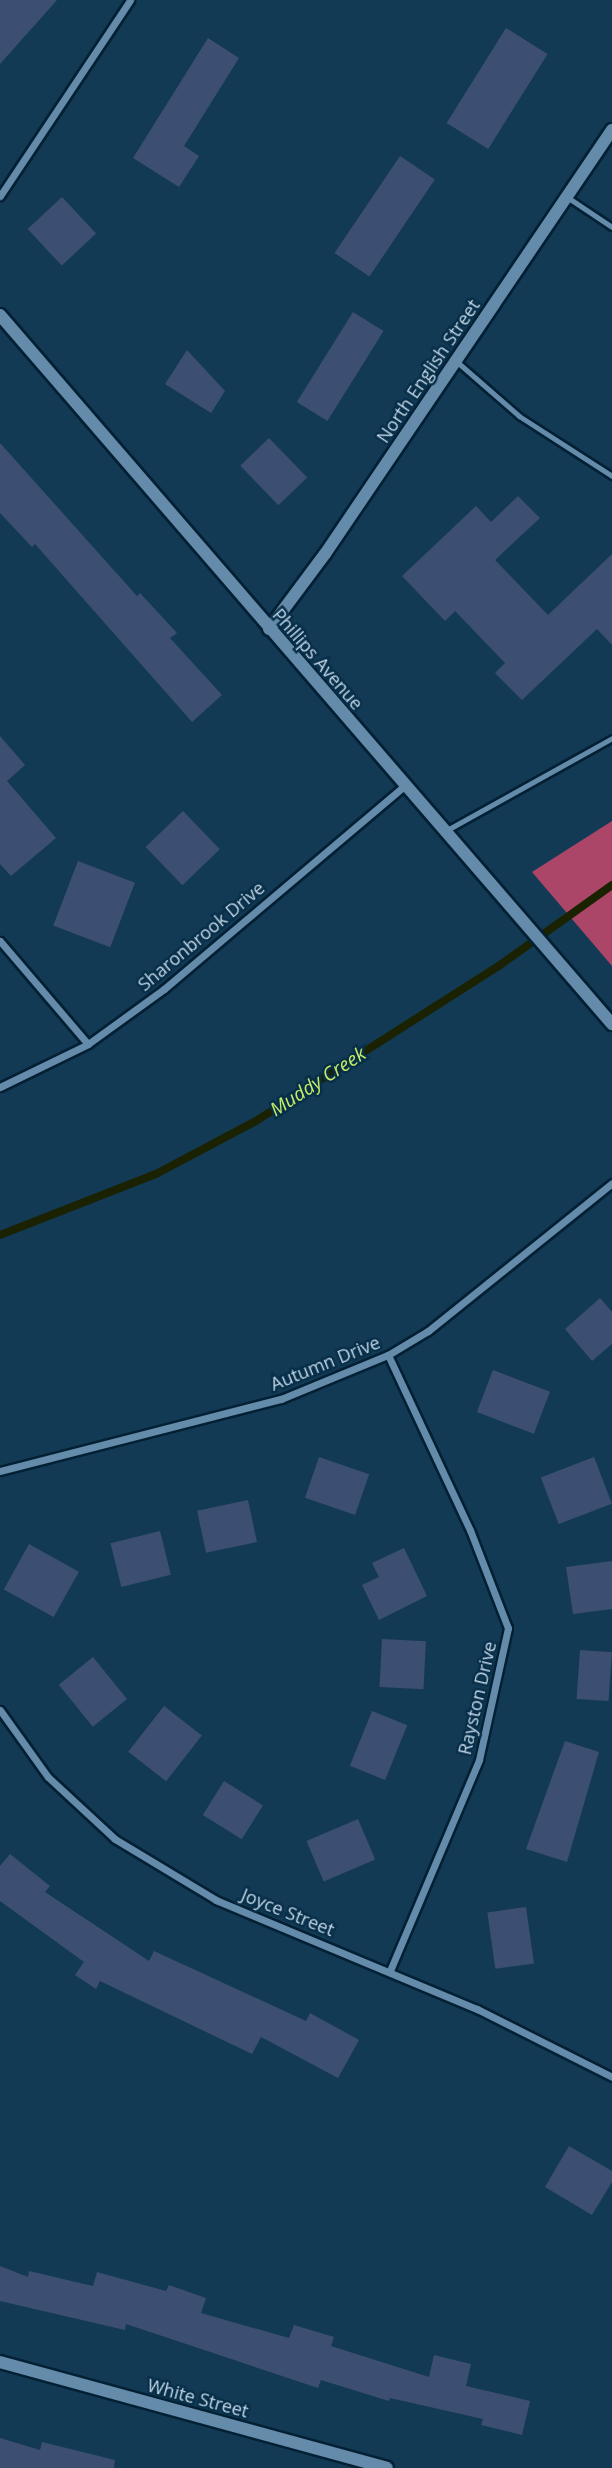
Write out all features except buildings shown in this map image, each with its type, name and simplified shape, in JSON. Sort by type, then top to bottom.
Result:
[{"type":"street","points":[[0,196],[130,0]]},
{"type":"street","name":"North English Street","points":[[269,629],[456,361],[612,130]]},
{"type":"street","name":"Phillips Avenue","points":[[0,315],[612,1024]]},
{"type":"street","name":"Sharonbrook Drive","points":[[0,1087],[89,1044],[164,989],[405,785]]},
{"type":"street","points":[[0,941],[89,1044]]},
{"type":"street","name":"Autumn Drive","points":[[0,1471],[281,1399],[388,1355],[482,1290],[612,1183]]},
{"type":"street","name":"Rayston Drive","points":[[388,1355],[470,1530],[508,1628],[479,1760],[390,1971]]},
{"type":"street","name":"Joyce Street","points":[[0,1710],[48,1777],[115,1839],[216,1899],[390,1971],[612,2077]]},
{"type":"street","name":"White Street","points":[[0,2362],[387,2468]]},
{"type":"lane","points":[[567,197],[612,227]]},
{"type":"lane","points":[[456,361],[519,416],[612,476]]},
{"type":"lane","points":[[445,831],[612,738]]},
{"type":"shaded area","points":[[612,821],[612,966],[532,872]]},
{"type":"waterway","name":"Muddy Creek","points":[[0,1235],[156,1174],[256,1121],[500,965],[612,885]]}]
